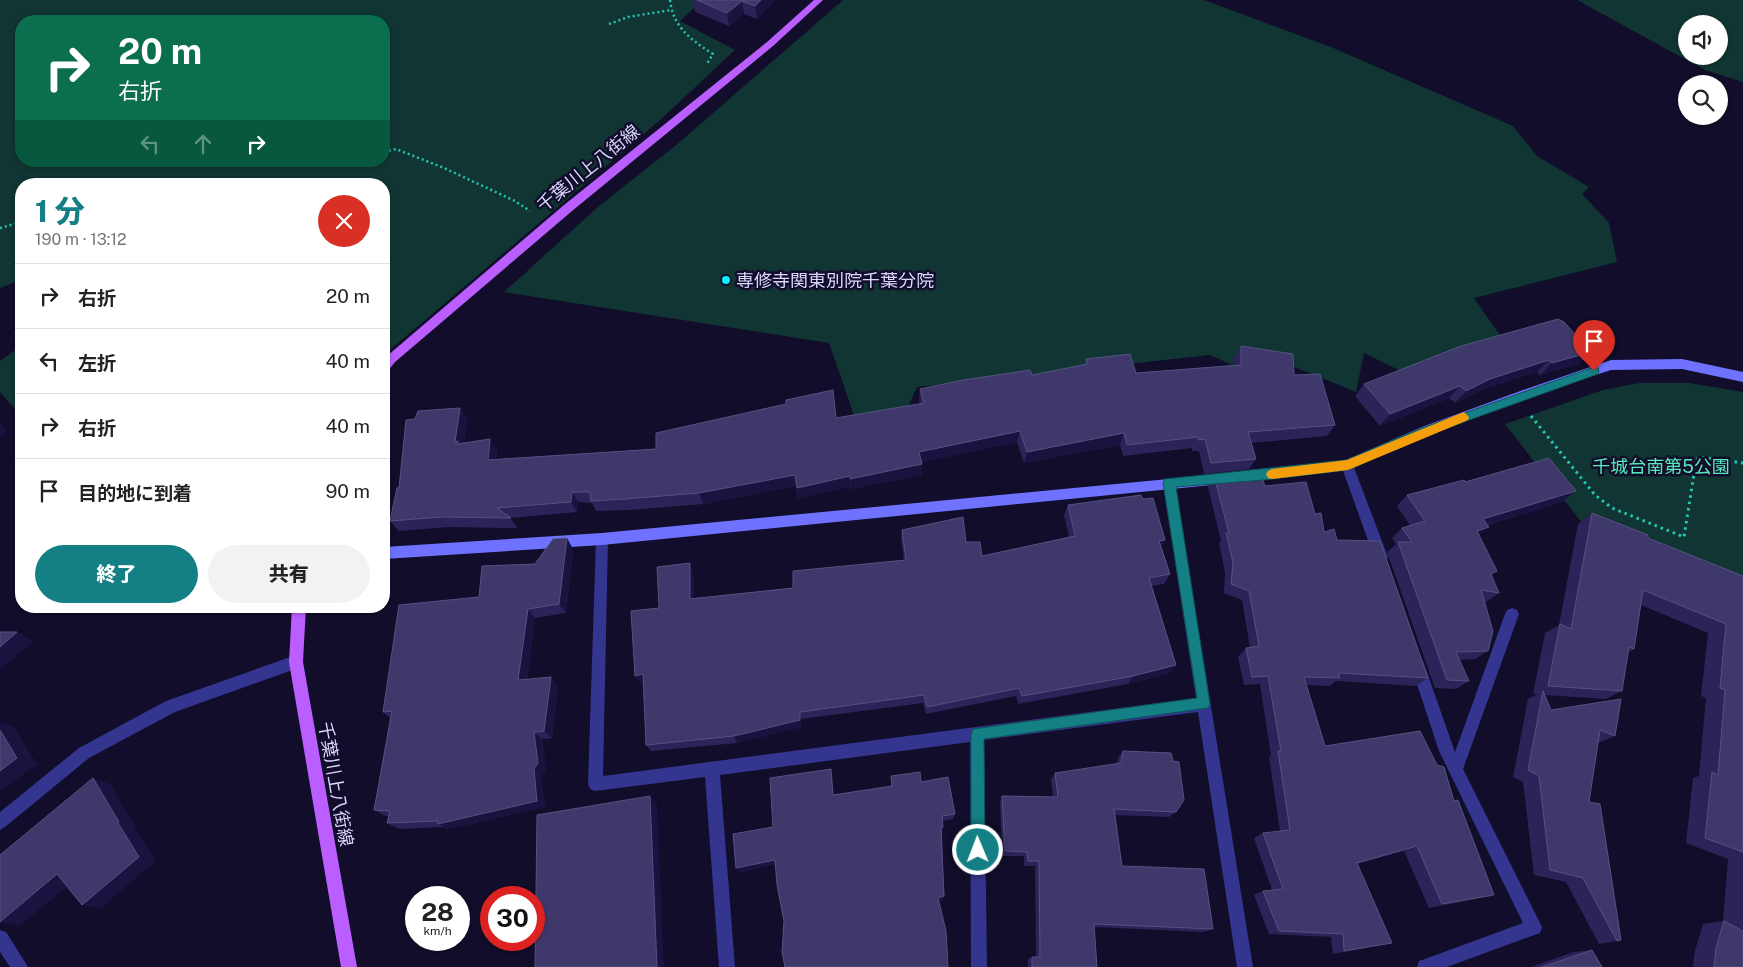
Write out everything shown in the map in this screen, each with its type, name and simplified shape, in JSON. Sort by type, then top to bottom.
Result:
[{"type":"main road","name":"千葉川上八街線","points":[[390,360],[548,224],[762,51],[819,0]]},
{"type":"main road","name":"千葉川上八街線","points":[[299,613],[296,662],[349,967]]},
{"type":"street","points":[[390,553],[602,539],[1263,475],[1348,465],[1426,431],[1516,397],[1610,365],[1682,364],[1743,377]]},
{"type":"street","points":[[1348,465],[1384,566]]},
{"type":"street","points":[[1169,483],[1245,967]]},
{"type":"street","points":[[602,539],[595,784],[1204,704]]},
{"type":"street","points":[[1456,769],[1512,614]]},
{"type":"street","points":[[1412,648],[1444,746],[1534,927],[1425,967]]},
{"type":"street","points":[[0,822],[84,753],[162,711],[296,662]]},
{"type":"street","points":[[977,734],[979,967]]},
{"type":"street","points":[[712,768],[727,967]]},
{"type":"street","points":[[0,938],[20,967]]},
{"type":"path","points":[[670,0],[672,17],[683,32],[713,54],[712,57]]},
{"type":"path","points":[[609,24],[620,19],[671,10]]},
{"type":"path","points":[[390,151],[396,150],[444,168],[515,201]]},
{"type":"path","points":[[0,228],[15,224]]},
{"type":"path","points":[[1516,397],[1595,495],[1612,508],[1684,537],[1696,461],[1699,457],[1743,463]]},
{"type":"green space","points":[[0,0],[703,0],[680,21],[735,50],[659,121],[390,350],[390,178],[15,178],[15,282],[0,288]]},
{"type":"green space","points":[[843,0],[1204,0],[1331,47],[1513,126],[1537,156],[1589,187],[1582,194],[1609,223],[1617,262],[1474,298],[1502,338],[1433,387],[1364,353],[1356,392],[1272,358],[1239,368],[1210,355],[917,387],[906,411],[856,421],[829,343],[504,292],[599,206],[675,146]]},
{"type":"green space","points":[[1577,0],[1743,0],[1743,82],[1728,77],[1728,75],[1721,75],[1696,65],[1728,65],[1728,15],[1678,15],[1678,55]]},
{"type":"green space","points":[[15,350],[15,409],[0,392],[0,361]]},
{"type":"green space","name":"千城台南第5公園","points":[[1640,383],[1689,383],[1743,392],[1743,585],[1582,523],[1505,424],[1603,390]]},
{"type":"building","points":[[697,0],[761,0],[755,6],[742,1],[727,13]]},
{"type":"building","points":[[1558,319],[1564,322],[1591,352],[1552,363],[1549,360],[1490,379],[1466,391],[1460,386],[1390,414],[1364,384],[1461,346]]},
{"type":"building","points":[[1241,346],[1293,354],[1294,375],[1320,374],[1335,425],[1248,432],[1256,459],[1211,463],[1205,439],[1198,440],[1198,437],[1127,445],[1124,433],[1027,452],[1020,431],[919,452],[922,464],[850,479],[850,476],[797,488],[795,475],[699,493],[625,499],[591,501],[590,492],[572,492],[571,502],[497,508],[511,518],[441,517],[390,521],[397,488],[399,488],[406,420],[415,419],[418,411],[460,408],[455,442],[458,441],[457,444],[490,439],[488,460],[656,449],[656,433],[786,404],[786,400],[833,390],[836,418],[924,403],[920,389],[963,380],[1030,370],[1032,375],[1087,364],[1086,359],[1130,354],[1136,373],[1241,365]]},
{"type":"building","points":[[1549,458],[1576,491],[1483,519],[1489,527],[1477,531],[1497,571],[1491,574],[1499,593],[1481,590],[1493,631],[1488,651],[1456,652],[1469,681],[1447,680],[1398,542],[1412,542],[1402,528],[1425,521],[1407,495],[1464,480],[1465,482]]},
{"type":"building","points":[[1260,472],[1265,486],[1306,482],[1315,514],[1321,513],[1324,532],[1334,529],[1337,540],[1380,541],[1428,678],[1338,673],[1340,678],[1304,677],[1325,746],[1420,731],[1437,765],[1444,767],[1454,801],[1458,800],[1494,895],[1442,904],[1417,846],[1357,863],[1392,943],[1344,951],[1343,934],[1279,931],[1263,891],[1283,889],[1263,833],[1290,830],[1278,751],[1281,751],[1268,676],[1252,677],[1246,648],[1259,646],[1249,591],[1231,584],[1233,562],[1226,533],[1229,533],[1214,476]]},
{"type":"building","points":[[1141,495],[1143,499],[1153,498],[1165,540],[1159,541],[1170,574],[1149,578],[1176,665],[1133,676],[1022,696],[1019,688],[927,707],[924,695],[800,712],[800,720],[734,736],[646,745],[643,674],[635,676],[631,611],[659,608],[657,567],[690,563],[690,599],[793,588],[793,571],[906,560],[902,530],[963,517],[966,542],[980,542],[982,556],[1075,536],[1068,505]]},
{"type":"building","points":[[1592,513],[1648,535],[1648,538],[1743,576],[1743,852],[1705,838],[1712,772],[1718,775],[1725,690],[1720,688],[1726,624],[1643,590],[1634,649],[1629,647],[1622,691],[1548,686],[1560,624],[1571,629]]},
{"type":"building","points":[[567,538],[559,604],[528,609],[518,680],[551,677],[544,731],[534,732],[538,763],[534,769],[537,801],[438,824],[437,821],[387,823],[390,811],[374,810],[392,711],[383,712],[399,605],[479,597],[482,566],[535,564],[553,539]]},
{"type":"building","points":[[0,632],[17,632],[0,647]]},
{"type":"building","points":[[1543,691],[1551,710],[1621,699],[1615,736],[1600,730],[1589,802],[1600,804],[1621,940],[1617,941],[1583,878],[1550,870],[1539,776],[1528,770]]},
{"type":"building","points":[[0,730],[17,758],[0,771]]},
{"type":"building","points":[[1123,751],[1171,753],[1173,761],[1179,762],[1184,800],[1176,812],[1114,809],[1122,866],[1204,869],[1213,929],[1094,924],[1097,967],[1032,967],[1032,957],[1040,957],[1039,861],[1028,861],[1027,852],[1005,851],[1002,796],[1058,797],[1055,773],[1121,763]]},
{"type":"building","points":[[831,769],[833,795],[892,786],[891,776],[920,772],[921,782],[948,777],[955,814],[942,816],[944,896],[938,898],[946,931],[948,967],[785,967],[782,952],[784,921],[777,885],[775,860],[736,868],[733,834],[773,827],[770,778]]},
{"type":"building","points":[[93,778],[139,857],[82,905],[57,874],[0,922],[0,855]]},
{"type":"building","points":[[650,796],[657,967],[535,967],[535,951],[545,951],[545,886],[536,886],[537,815]]},
{"type":"building","points":[[1724,921],[1743,931],[1743,967],[1714,967],[1716,948]]},
{"type":"building","points":[[1592,950],[1602,967],[1542,967]]},
{"type":"slow traffic","points":[[1272,474],[1348,465],[1426,431],[1464,417]]},
{"type":"place","name":"専修寺関東別院千葉分院","points":[[726,280]]},
{"type":"route","points":[[978,850],[977,734],[1204,704],[1169,483],[1348,465],[1426,431],[1527,393],[1594,371]]}]
